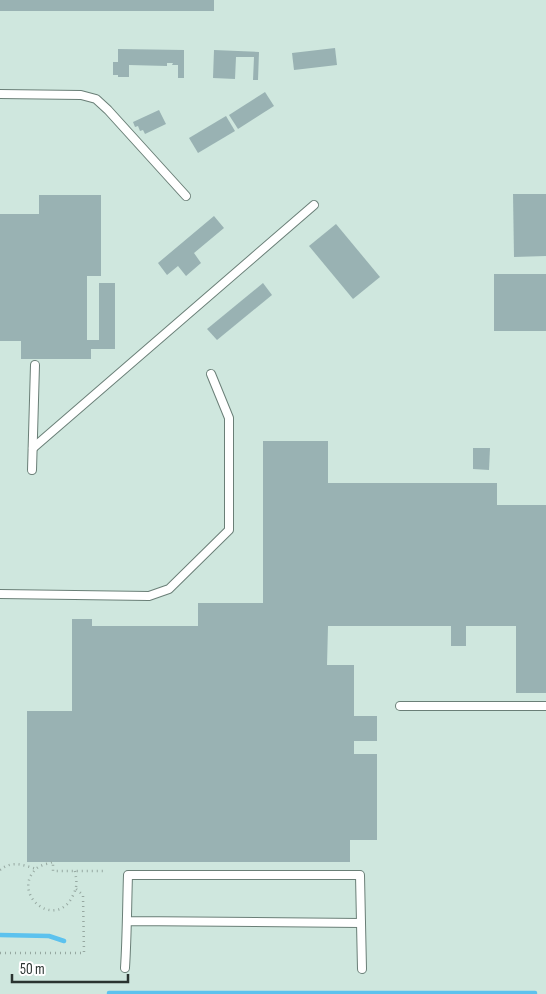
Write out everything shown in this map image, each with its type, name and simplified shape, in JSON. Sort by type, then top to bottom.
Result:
[{"type":"lane","points":[[0,94],[81,95],[96,99],[186,196]]},
{"type":"lane","points":[[33,448],[314,205]]},
{"type":"lane","points":[[32,470],[35,365]]},
{"type":"lane","points":[[0,594],[149,596],[169,589],[229,530],[229,418],[211,374]]},
{"type":"lane","points":[[400,706],[546,706]]},
{"type":"lane","points":[[126,968],[128,874],[360,874],[362,969]]},
{"type":"lane","points":[[127,921],[361,923]]},
{"type":"path","points":[[75,871],[76,888],[68,903],[62,908],[56,910],[39,907],[33,902],[29,889],[31,876],[36,869],[53,862],[53,871],[75,871],[104,871]]},
{"type":"path","points":[[0,870],[10,864],[36,869]]},
{"type":"path","points":[[0,953],[84,953],[83,895],[76,888]]},
{"type":"building","points":[[0,0],[214,0],[214,11],[0,11]]},
{"type":"building","points":[[335,48],[337,65],[294,70],[292,53]]},
{"type":"building","points":[[118,49],[184,50],[184,78],[178,78],[178,65],[172,65],[173,63],[167,63],[167,66],[129,65],[129,77],[113,75],[113,62],[118,62]]},
{"type":"building","points":[[214,50],[259,52],[258,80],[253,80],[254,57],[236,57],[235,79],[213,78]]},
{"type":"building","points":[[265,92],[274,106],[238,129],[229,115]]},
{"type":"building","points":[[159,110],[166,124],[145,134],[143,130],[140,131],[138,126],[135,127],[133,122]]},
{"type":"building","points":[[226,116],[235,131],[198,153],[189,138]]},
{"type":"building","points":[[513,194],[546,194],[546,256],[514,257]]},
{"type":"building","points":[[39,195],[101,195],[101,276],[87,276],[87,340],[99,340],[99,283],[115,283],[115,349],[91,349],[91,359],[21,359],[21,341],[0,341],[0,214],[39,214]]},
{"type":"building","points":[[214,216],[224,228],[194,253],[201,263],[186,276],[178,266],[167,275],[158,263]]},
{"type":"building","points":[[336,224],[380,277],[353,299],[309,246]]},
{"type":"building","points":[[494,274],[546,274],[546,331],[494,331]]},
{"type":"building","points":[[263,283],[272,295],[217,340],[207,329]]},
{"type":"building","points":[[263,441],[328,441],[328,483],[497,483],[497,505],[546,505],[546,693],[516,693],[516,626],[466,626],[466,646],[451,646],[451,626],[328,626],[327,665],[354,665],[354,716],[377,716],[377,741],[354,741],[354,754],[377,754],[377,840],[350,840],[350,862],[27,862],[27,711],[72,711],[72,619],[92,619],[92,626],[198,626],[198,603],[263,603]]},
{"type":"building","points":[[473,448],[490,448],[489,470],[473,469]]},
{"type":"waterway","points":[[0,935],[49,936],[64,941]]},
{"type":"waterway","points":[[109,993],[535,993]]}]
